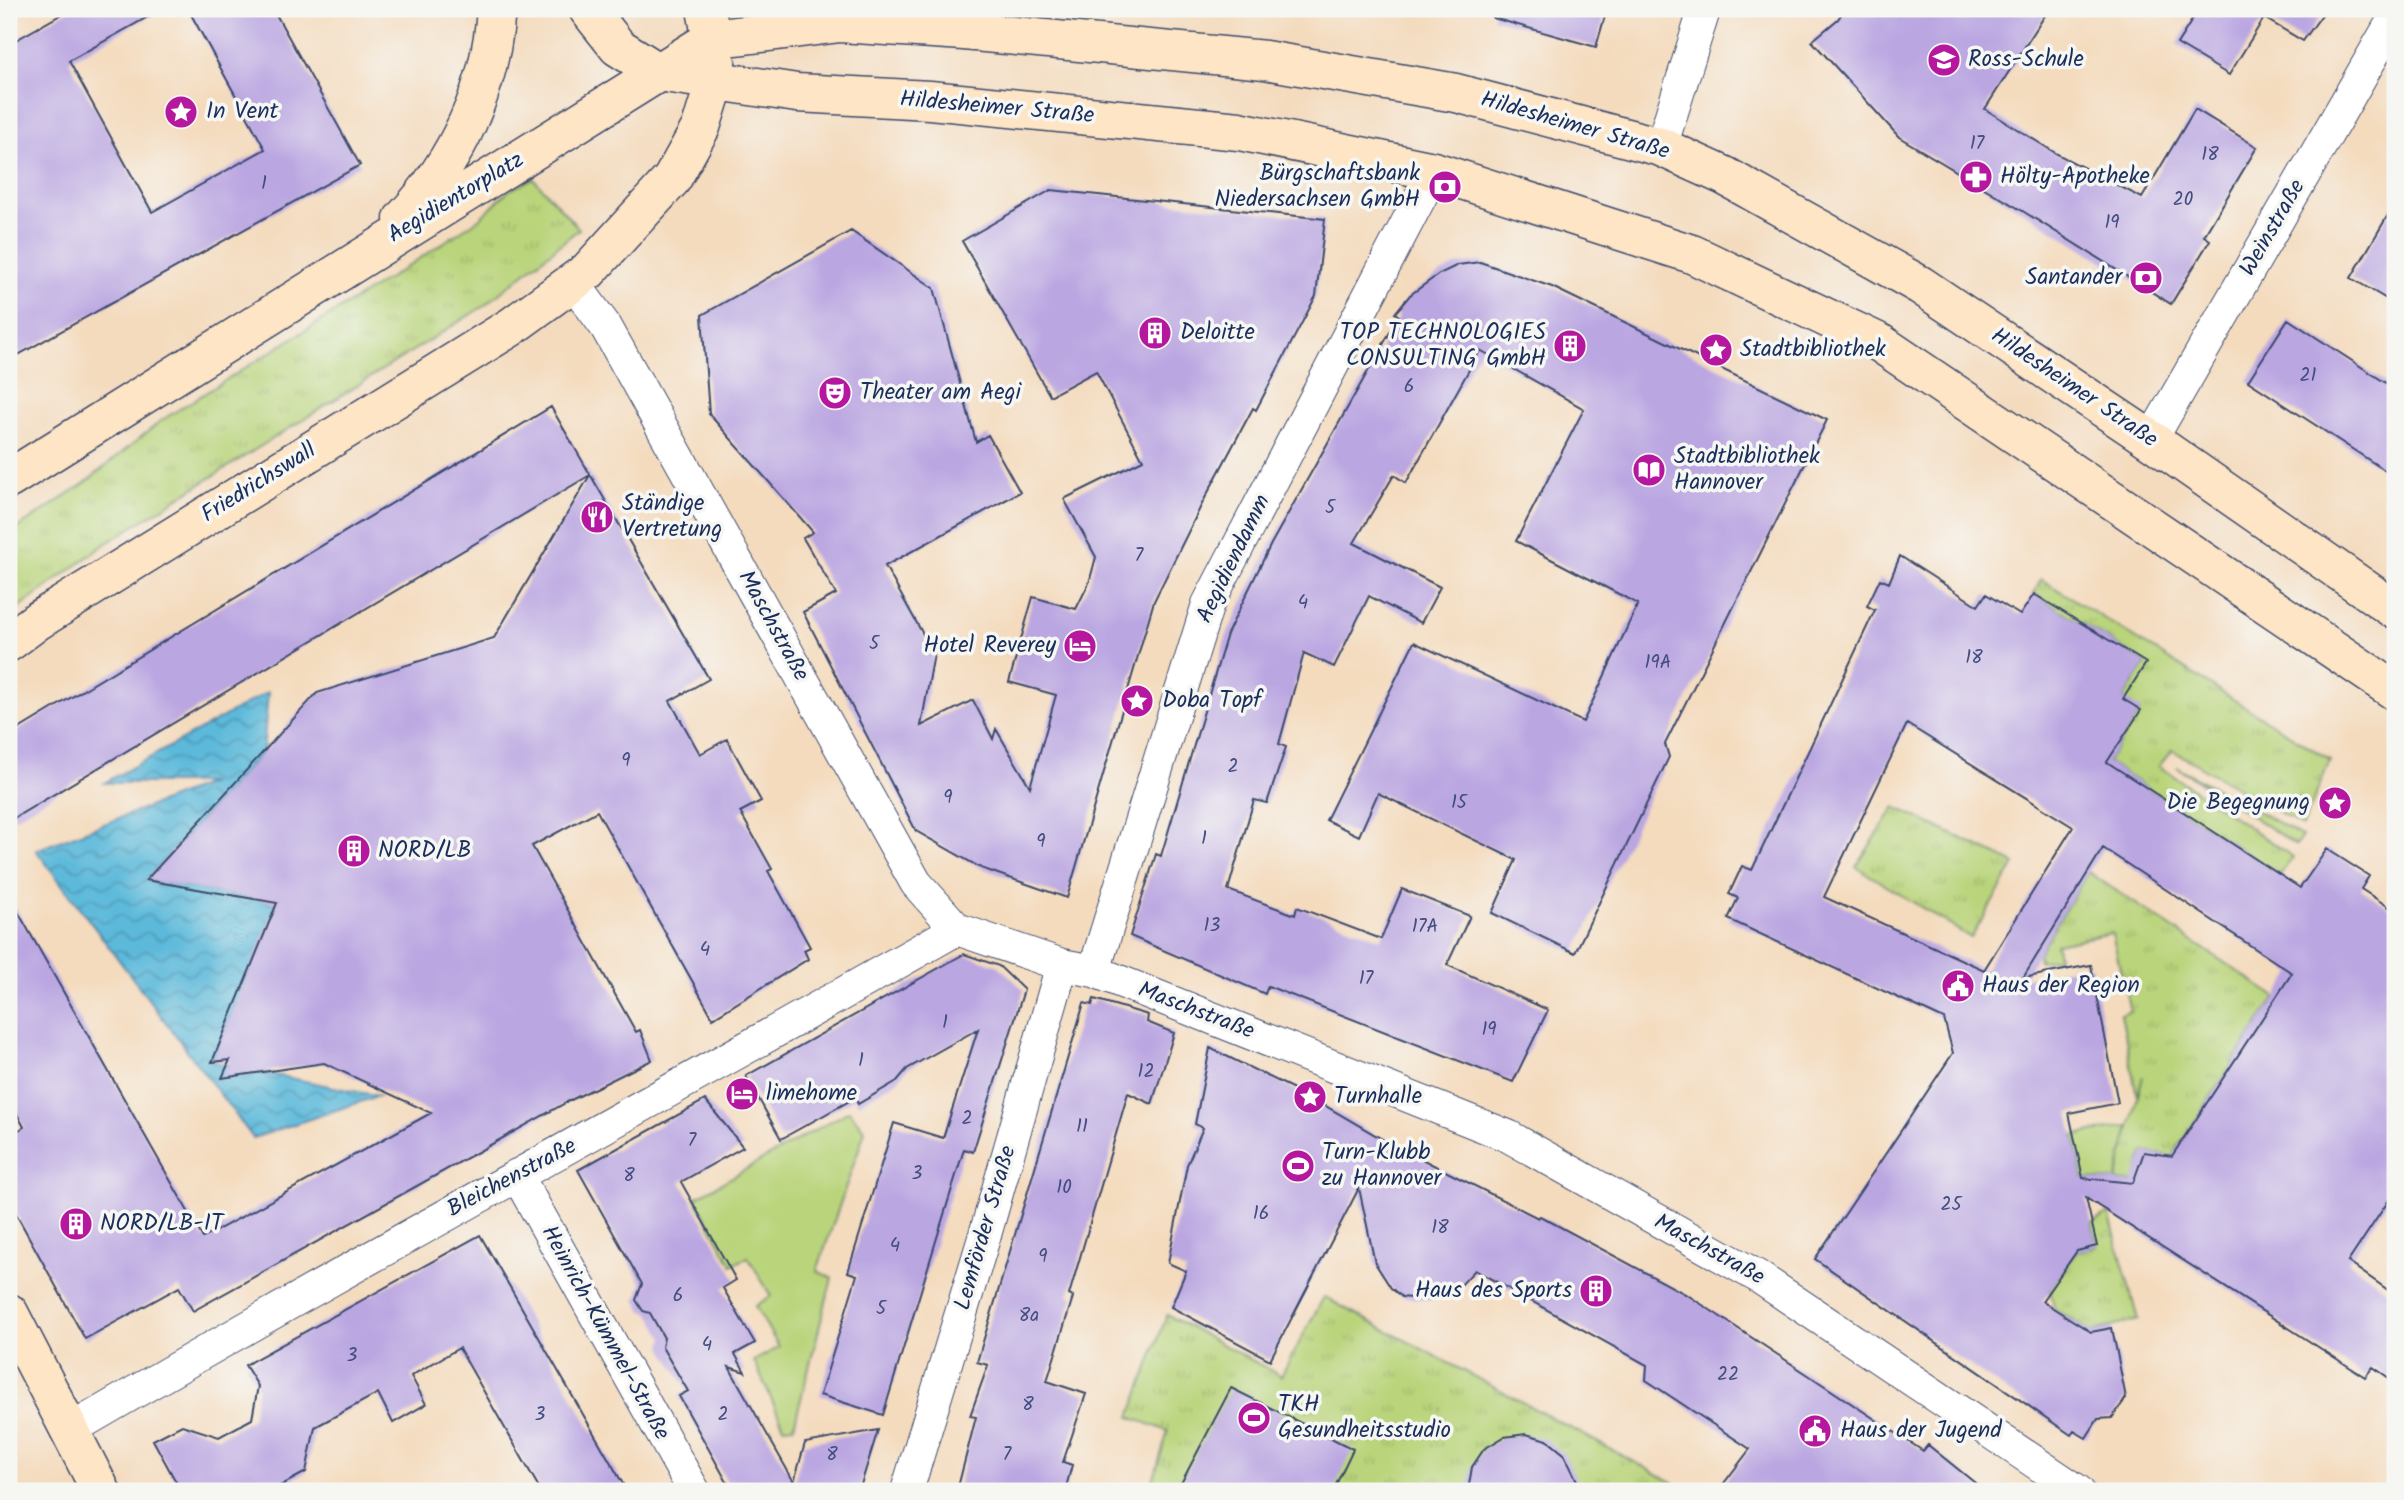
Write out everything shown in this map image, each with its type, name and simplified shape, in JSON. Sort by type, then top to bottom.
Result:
[{"type":"main road","name":"Aegidientorplatz","points":[[377,246],[415,206],[445,168],[464,137],[484,79],[496,9]]},
{"type":"main road","points":[[588,9],[618,47],[658,72],[715,82]]},
{"type":"main road","name":"Hildesheimer Straße","points":[[709,24],[840,23],[964,31],[1265,60],[1456,93],[1661,147],[1725,176],[1920,285],[2151,440],[2395,610]]},
{"type":"main road","name":"Aegidientorplatz","points":[[377,246],[658,72],[709,24]]},
{"type":"main road","points":[[573,282],[630,228],[672,179],[701,127],[715,82],[716,62],[709,24]]},
{"type":"main road","name":"Hildesheimer Straße","points":[[715,82],[797,93],[930,100],[1240,131],[1434,171],[1692,254],[1880,343],[2395,691]]},
{"type":"main road","points":[[9,479],[329,281],[377,246]]},
{"type":"main road","name":"Friedrichswall","points":[[9,642],[37,621],[511,327],[573,282]]},
{"type":"main road","points":[[9,1313],[102,1491]]},
{"type":"street","points":[[1661,147],[1709,11]]},
{"type":"street","name":"Weinstraße","points":[[2151,440],[2395,17]]},
{"type":"street","name":"Aegidiendamm","points":[[1094,971],[1208,604],[1434,171]]},
{"type":"street","name":"Maschstraße","points":[[573,282],[606,327],[916,883],[957,929],[1062,965],[1094,971],[1508,1136],[1757,1276],[2077,1491]]},
{"type":"street","name":"Bleichenstraße","points":[[70,1430],[517,1175],[699,1076],[957,929]]},
{"type":"street","name":"Lemförder Straße","points":[[907,1491],[988,1228],[1062,965]]},
{"type":"street","name":"Heinrich-Kümmel-Straße","points":[[517,1175],[694,1491]]},
{"type":"green space","points":[[533,178],[579,229],[484,306],[105,544],[9,615],[9,534],[85,483],[162,420],[399,272],[479,219],[508,191]]},
{"type":"green space","points":[[2041,579],[2330,760],[2303,826],[2172,750],[2159,766],[2293,857],[2280,875],[2107,762],[2140,711],[2123,699],[2146,663],[2034,594]]},
{"type":"green space","points":[[2177,767],[2302,836],[2296,845]]},
{"type":"green space","points":[[1895,807],[2015,864],[1971,938],[1856,867]]},
{"type":"green space","points":[[2088,872],[2276,997],[2172,1156],[2144,1152],[2134,1183],[2116,1181],[2143,1076],[2137,1096],[2121,1014],[2130,1011],[2112,933],[2056,944],[2058,958],[2039,962],[2038,954]]},
{"type":"green space","points":[[849,1111],[865,1131],[817,1271],[832,1278],[794,1426],[784,1427],[754,1361],[779,1347],[755,1306],[771,1296],[748,1257],[732,1265],[695,1198]]},
{"type":"green space","points":[[2129,1126],[2116,1181],[2083,1178],[2074,1135]]},
{"type":"green space","points":[[2109,1213],[2138,1320],[2091,1332],[2054,1308],[2050,1289],[2077,1251],[2097,1246],[2092,1223]]},
{"type":"green space","points":[[1324,1297],[1674,1483],[1670,1491],[1150,1491],[1168,1431],[1130,1417],[1167,1315],[1281,1376]]},
{"type":"water","points":[[268,692],[263,752],[146,880],[278,903],[212,1062],[378,1096],[253,1138],[36,850],[211,783],[104,783]]},
{"type":"building","points":[[71,9],[162,9],[69,61],[152,212],[265,149],[188,9],[273,9],[360,165],[9,360],[9,44]]},
{"type":"building","points":[[1494,9],[1607,9],[1596,47],[1493,18]]},
{"type":"building","points":[[1845,9],[2049,9],[1985,109],[2057,154],[2142,198],[2195,109],[2257,147],[2204,236],[2210,240],[2171,304],[1899,137],[1812,41],[1838,19]]},
{"type":"building","points":[[2199,9],[2326,9],[2303,41],[2264,18],[2229,75],[2177,44]]},
{"type":"building","points":[[1051,190],[1325,219],[1316,296],[1256,410],[1253,408],[1204,500],[1154,601],[1067,898],[981,868],[916,831],[803,612],[836,594],[803,538],[813,532],[709,414],[702,315],[851,231],[934,288],[976,442],[988,435],[1020,492],[885,566],[934,654],[921,726],[973,700],[993,739],[996,729],[1030,787],[1056,695],[1009,682],[1033,597],[1076,609],[1089,583],[1096,557],[1064,499],[1143,460],[1096,371],[1050,396],[962,241]]},
{"type":"building","points":[[2395,203],[2395,304],[2351,278]]},
{"type":"building","points":[[1480,262],[1552,287],[1827,420],[1665,744],[1669,757],[1575,953],[1492,913],[1516,860],[1378,793],[1359,836],[1326,820],[1414,642],[1583,722],[1638,604],[1516,541],[1584,409],[1480,350],[1406,483],[1394,475],[1354,543],[1440,587],[1421,623],[1369,596],[1334,667],[1304,653],[1279,744],[1286,747],[1267,803],[1254,800],[1228,890],[1295,915],[1297,907],[1381,939],[1402,889],[1470,916],[1447,965],[1548,1010],[1513,1082],[1268,986],[1265,994],[1130,936],[1156,854],[1161,856],[1227,634],[1271,544],[1399,316],[1395,313],[1410,295],[1439,274],[1458,265]]},
{"type":"building","points":[[2288,319],[2395,389],[2395,477],[2248,381]]},
{"type":"building","name":"NORD/LB","points":[[551,407],[709,679],[670,701],[700,754],[727,739],[761,801],[740,812],[772,869],[768,871],[810,947],[804,950],[808,959],[713,1018],[597,811],[532,846],[636,1032],[640,1030],[652,1060],[569,1101],[193,1311],[179,1287],[85,1339],[9,1201],[9,1136],[24,1127],[9,1099],[9,896],[203,1238],[431,1113],[324,1063],[222,1078],[230,1060],[212,1062],[277,903],[146,880],[317,693],[494,638],[590,475],[9,821],[9,735]]},
{"type":"building","name":"Haus der Region","points":[[1900,556],[1978,606],[1986,594],[2020,615],[2034,594],[2146,663],[2123,699],[2141,710],[2107,762],[2300,888],[2327,849],[2369,876],[2361,889],[2395,911],[2395,1191],[2348,1262],[2395,1295],[2395,1382],[2373,1367],[2365,1377],[2086,1198],[2097,1246],[2077,1251],[2042,1301],[2091,1332],[2112,1328],[2126,1398],[2112,1418],[2098,1419],[2086,1438],[2074,1431],[2071,1435],[1815,1259],[1953,1053],[1944,1019],[1728,919],[1738,898],[1729,894],[1742,866],[1752,870],[1875,610],[1867,606],[1880,579],[1889,583]],"holes":[[[1907,724],[2073,827],[1984,970],[1824,897]],[[2103,848],[2292,973],[2172,1156],[2144,1152],[2133,1183],[2083,1178],[2069,1113],[2118,1103],[2091,965],[2023,978]]]},
{"type":"building","points":[[964,954],[999,966],[1024,990],[973,1152],[964,1149],[883,1415],[820,1395],[857,1275],[848,1272],[894,1123],[943,1138],[978,1029],[907,1069],[897,1081],[858,1104],[855,1098],[781,1139],[746,1076]]},
{"type":"building","points":[[1094,999],[1148,1015],[1147,1022],[1174,1033],[1152,1104],[1128,1093],[1069,1295],[1073,1297],[1047,1381],[1086,1394],[1063,1462],[1072,1465],[1065,1491],[957,1491],[976,1417],[970,1416],[988,1365],[977,1362],[1084,1003],[1092,1005]]},
{"type":"building","points":[[1210,1048],[1310,1097],[1384,1140],[1538,1218],[1540,1216],[1689,1296],[1923,1451],[1928,1445],[1985,1491],[1718,1491],[1750,1449],[1646,1380],[1647,1365],[1475,1270],[1459,1287],[1429,1300],[1402,1297],[1391,1288],[1375,1263],[1359,1188],[1270,1360],[1171,1307],[1186,1271],[1168,1263],[1187,1165],[1203,1128],[1195,1124]]},
{"type":"building","points":[[705,1100],[743,1147],[681,1182],[736,1280],[723,1288],[755,1343],[735,1354],[745,1372],[729,1367],[794,1482],[805,1443],[878,1430],[859,1491],[732,1491],[679,1396],[688,1391],[662,1347],[664,1338],[650,1313],[643,1311],[636,1300],[642,1284],[578,1170]]},
{"type":"building","points":[[480,1235],[627,1491],[541,1491],[459,1348],[411,1376],[426,1404],[393,1423],[378,1393],[315,1427],[306,1472],[271,1491],[181,1491],[153,1440],[182,1425],[219,1437],[252,1419],[258,1386],[245,1365]]},
{"type":"building","name":"TKH Gesundheitsstudio","points":[[1231,1388],[1353,1449],[1333,1491],[1177,1491]]},
{"type":"building","points":[[1526,1434],[1547,1440],[1564,1454],[1582,1491],[1468,1491],[1472,1467],[1484,1449],[1504,1437]]},
{"type":"place","name":"Ross-Schule","points":[[1944,60]]},
{"type":"place","name":"In Vent","points":[[181,112]]},
{"type":"place","name":"Hölty-Apotheke","points":[[1976,177]]},
{"type":"place","name":"Bürgschaftsbank Niedersachsen GmbH","points":[[1445,187]]},
{"type":"place","name":"Santander","points":[[2146,278]]},
{"type":"place","name":"Deloitte","points":[[1155,333]]},
{"type":"place","name":"TOP TECHNOLOGIES CONSULTING GmbH","points":[[1570,346]]},
{"type":"place","name":"Stadtbibliothek","points":[[1716,350]]},
{"type":"place","name":"Theater am Aegi","points":[[835,393]]},
{"type":"place","name":"Stadtbibliothek Hannover","points":[[1649,470]]},
{"type":"place","name":"Ständige Vertretung","points":[[597,517]]},
{"type":"place","name":"Hotel Reverey","points":[[1080,646]]},
{"type":"place","name":"Doba Topf","points":[[1137,701]]},
{"type":"place","name":"Die Begegnung","points":[[2335,803]]},
{"type":"place","name":"NORD/LB","points":[[354,851]]},
{"type":"place","name":"Haus der Region","points":[[1958,986]]},
{"type":"place","name":"limehome","points":[[742,1094]]},
{"type":"place","name":"Turnhalle","points":[[1310,1097]]},
{"type":"place","name":"Turn-Klubb zu Hannover","points":[[1298,1166]]},
{"type":"place","name":"NORD/LB-IT","points":[[76,1224]]},
{"type":"place","name":"Haus des Sports","points":[[1596,1291]]},
{"type":"place","name":"TKH Gesundheitsstudio","points":[[1254,1418]]},
{"type":"place","name":"Haus der Jugend","points":[[1815,1431]]}]
